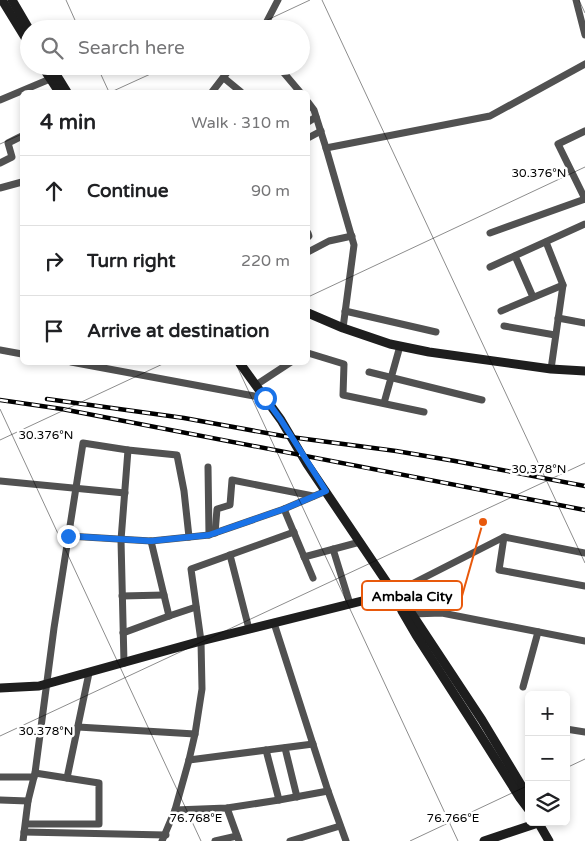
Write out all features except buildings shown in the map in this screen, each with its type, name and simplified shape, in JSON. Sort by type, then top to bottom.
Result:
[{"type":"main road","points":[[2,0],[20,29]]},
{"type":"main road","points":[[12,0],[24,20]]},
{"type":"main road","points":[[48,75],[58,90]]},
{"type":"main road","points":[[57,75],[66,90]]},
{"type":"main road","points":[[310,314],[343,328],[390,344],[429,352],[550,369],[585,371]]},
{"type":"main road","points":[[243,365],[394,593],[412,614],[482,720],[525,791]]},
{"type":"main road","points":[[0,688],[39,686],[201,641],[394,593]]},
{"type":"main road","points":[[394,593],[416,635],[525,805]]},
{"type":"main road","points":[[484,841],[527,826]]},
{"type":"main road","points":[[540,826],[549,841]]},
{"type":"street","points":[[268,20],[278,0]]},
{"type":"street","points":[[576,0],[583,18],[585,35]]},
{"type":"street","points":[[326,148],[490,116],[585,64]]},
{"type":"street","points":[[214,90],[225,75]]},
{"type":"street","points":[[286,75],[298,90]]},
{"type":"street","points":[[24,90],[50,79]]},
{"type":"street","points":[[221,81],[223,90]]},
{"type":"street","points":[[221,81],[237,90]]},
{"type":"street","points":[[0,100],[20,92]]},
{"type":"street","points":[[310,105],[314,110],[321,131],[354,245],[343,328]]},
{"type":"street","points":[[310,121],[316,117]]},
{"type":"street","points":[[310,137],[321,131]]},
{"type":"street","points":[[490,233],[585,199],[558,144],[585,131]]},
{"type":"street","points":[[0,163],[12,157],[8,143],[20,137]]},
{"type":"street","points":[[0,188],[20,183]]},
{"type":"street","points":[[490,267],[585,224]]},
{"type":"street","points":[[310,251],[329,241],[352,236]]},
{"type":"street","points":[[546,242],[563,284],[550,369]]},
{"type":"street","points":[[515,256],[534,297]]},
{"type":"street","points":[[501,311],[563,284]]},
{"type":"street","points":[[346,311],[436,332]]},
{"type":"street","points":[[558,318],[585,323]]},
{"type":"street","points":[[504,326],[556,335]]},
{"type":"street","points":[[384,404],[400,346]]},
{"type":"street","points":[[0,350],[20,354]]},
{"type":"street","points":[[310,354],[344,364],[343,395],[424,412]]},
{"type":"street","points":[[87,365],[265,398]]},
{"type":"street","points":[[254,383],[286,365]]},
{"type":"street","points":[[369,372],[482,400]]},
{"type":"street","points":[[23,841],[28,801],[35,775],[54,628],[83,443],[177,455],[184,490],[189,537]]},
{"type":"street","points":[[124,663],[121,540],[128,450]]},
{"type":"street","points":[[208,467],[212,534]]},
{"type":"street","points":[[212,534],[217,509],[230,505],[232,480],[314,496]]},
{"type":"street","points":[[0,481],[125,493]]},
{"type":"street","points":[[68,536],[151,541],[212,534],[284,509],[326,491]]},
{"type":"street","points":[[284,509],[313,578]]},
{"type":"street","points":[[24,832],[164,838],[175,810],[189,760],[202,689],[201,641],[191,569],[294,532]]},
{"type":"street","points":[[394,593],[504,537],[585,553]]},
{"type":"street","points":[[504,537],[499,570],[585,586]]},
{"type":"street","points":[[151,541],[169,616]]},
{"type":"street","points":[[304,557],[360,542]]},
{"type":"street","points":[[333,549],[350,604]]},
{"type":"street","points":[[230,555],[249,629]]},
{"type":"street","points":[[122,596],[164,595]]},
{"type":"street","points":[[123,633],[196,607]]},
{"type":"street","points":[[412,614],[442,613],[585,641]]},
{"type":"street","points":[[274,623],[346,841]]},
{"type":"street","points":[[523,687],[538,632]]},
{"type":"street","points":[[68,778],[89,673]]},
{"type":"street","points":[[78,727],[195,734]]},
{"type":"street","points":[[570,730],[585,732]]},
{"type":"street","points":[[189,760],[313,744]]},
{"type":"street","points":[[285,748],[297,797]]},
{"type":"street","points":[[266,750],[279,800]]},
{"type":"street","points":[[0,777],[35,775],[98,783],[99,824],[26,824]]},
{"type":"street","points":[[175,810],[227,808],[328,791]]},
{"type":"street","points":[[0,800],[28,801]]},
{"type":"street","points":[[216,841],[238,839],[227,808]]},
{"type":"street","points":[[290,841],[340,826]]},
{"type":"railway","points":[[47,399],[184,418],[283,436],[396,451],[585,486]]},
{"type":"railway","points":[[0,400],[62,409],[585,510]]},
{"type":"place","name":"Ambala City","points":[[483,522]]},
{"type":"route","points":[[68,536],[151,541],[209,535],[284,509],[326,491],[265,398]]}]
